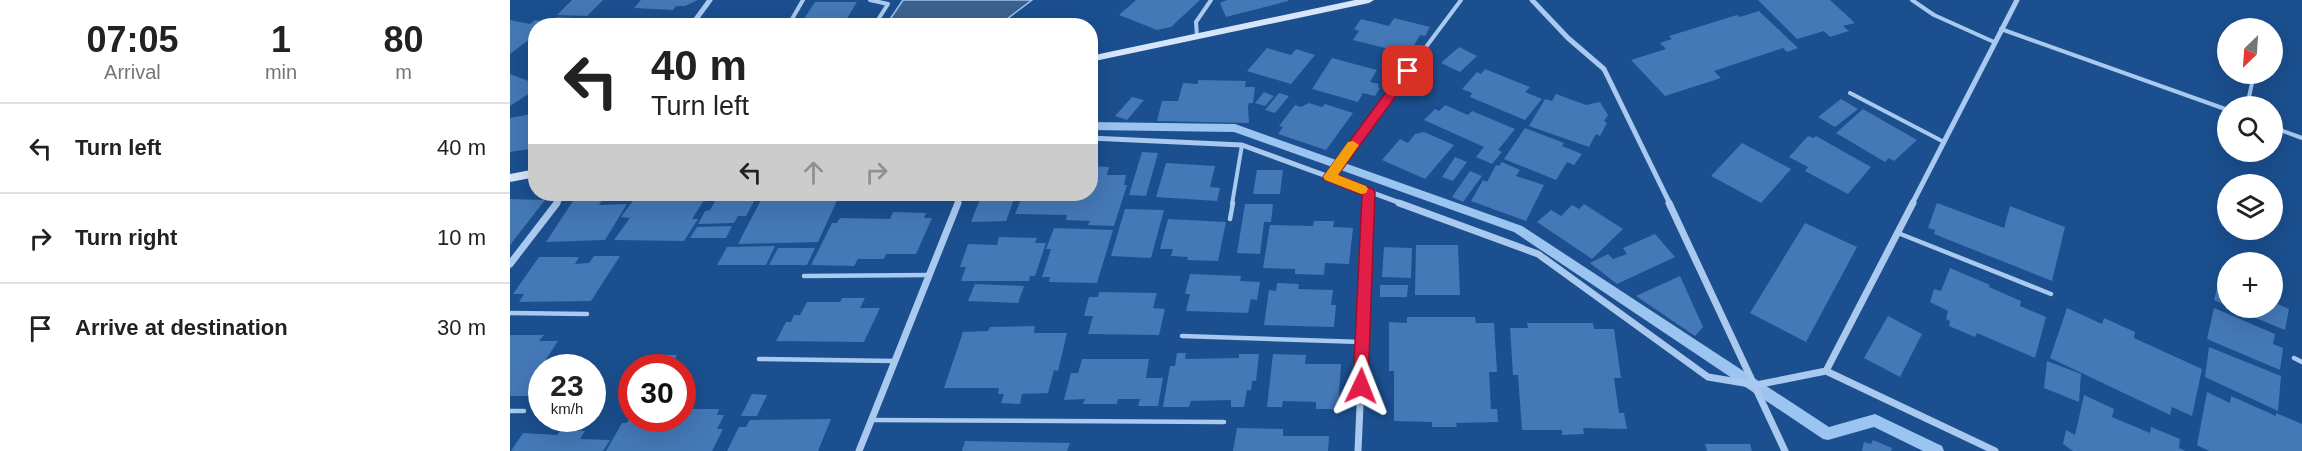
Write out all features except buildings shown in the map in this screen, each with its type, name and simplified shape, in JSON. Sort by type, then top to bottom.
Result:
[{"type":"street","points":[[697,18],[710,0]]},
{"type":"street","points":[[1098,57],[1369,0]]},
{"type":"street","points":[[1532,0],[1568,38],[1604,69],[1756,385],[1785,451]]},
{"type":"street","points":[[1826,371],[2017,0]]},
{"type":"street","points":[[1098,138],[1242,145],[1538,254],[1708,377],[1756,385],[1826,371],[1995,451]]},
{"type":"street","points":[[510,178],[528,175]]},
{"type":"street","points":[[1358,451],[1369,192]]},
{"type":"street","points":[[510,264],[559,201]]},
{"type":"street","points":[[859,451],[958,201]]},
{"type":"lane","points":[[793,18],[803,0]]},
{"type":"lane","points":[[870,0],[888,4],[879,18]]},
{"type":"lane","points":[[1197,36],[1196,22],[1211,0]]},
{"type":"lane","points":[[1329,177],[1461,0]]},
{"type":"lane","points":[[1912,0],[1934,15],[1994,42]]},
{"type":"lane","points":[[2001,28],[2027,40],[2217,106]]},
{"type":"lane","points":[[1850,93],[1944,142]]},
{"type":"lane","points":[[2283,131],[2302,138]]},
{"type":"lane","points":[[1230,219],[1242,145]]},
{"type":"lane","points":[[1898,233],[2052,294]]},
{"type":"lane","points":[[804,276],[928,275]]},
{"type":"lane","points":[[510,313],[587,314]]},
{"type":"lane","points":[[1182,336],[1362,342]]},
{"type":"lane","points":[[2294,358],[2302,362]]},
{"type":"lane","points":[[759,359],[894,361]]},
{"type":"lane","points":[[510,411],[524,411]]},
{"type":"lane","points":[[871,420],[1224,422]]},
{"type":"water","points":[[903,0],[1032,0],[1008,18],[891,18]]},
{"type":"waterway","points":[[1098,126],[1235,128],[1518,229],[1828,434],[1875,420],[1937,451]]},
{"type":"slow traffic","points":[[1353,145],[1329,177],[1361,189]]},
{"type":"route","points":[[1361,386],[1369,192],[1329,177],[1408,71]]}]
